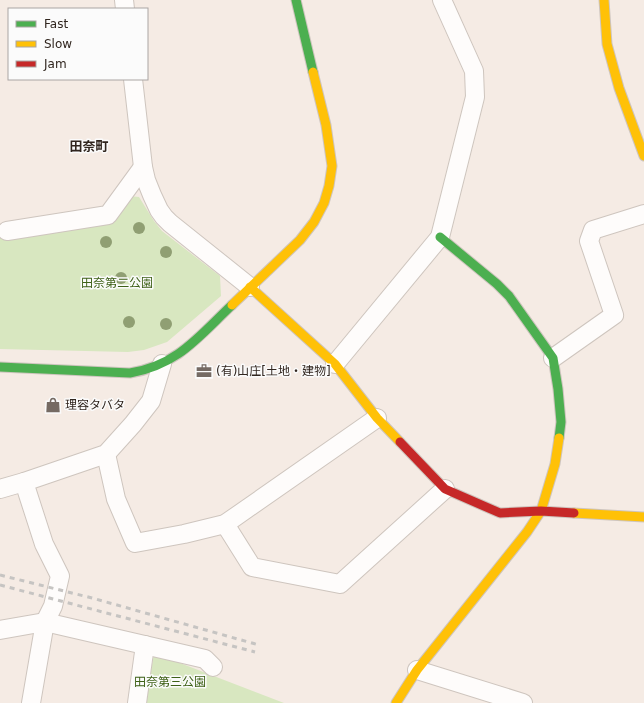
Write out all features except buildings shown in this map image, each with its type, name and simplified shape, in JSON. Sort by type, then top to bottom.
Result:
[{"type":"street","points":[[0,367],[130,373],[144,371],[162,364],[185,349],[300,240],[314,222],[324,203],[329,186],[332,166],[326,125],[296,0]]},
{"type":"street","points":[[335,364],[440,236],[475,97],[474,71],[442,0]]},
{"type":"street","points":[[604,0],[607,44],[619,88],[644,156]]},
{"type":"street","points":[[132,80],[142,167],[159,210],[164,217],[250,287],[335,364],[377,418],[445,489],[500,513],[541,511],[644,517]]},
{"type":"street","points":[[7,231],[108,215],[142,167]]},
{"type":"street","points":[[553,358],[614,315],[589,242],[594,230],[644,214]]},
{"type":"street","points":[[396,703],[418,670],[528,532],[541,511],[554,464],[561,422],[553,358],[509,296],[440,236]]},
{"type":"street","points":[[0,489],[106,454],[133,424],[150,401],[162,364]]},
{"type":"street","points":[[106,454],[116,500],[135,542],[184,534],[225,524],[377,418]]},
{"type":"street","points":[[24,482],[44,544],[60,576],[53,606],[45,622],[31,703]]},
{"type":"street","points":[[225,524],[252,566],[340,584],[445,489]]},
{"type":"street","points":[[0,630],[45,622],[205,659],[213,667]]},
{"type":"street","points":[[137,703],[145,645]]},
{"type":"street","points":[[418,670],[523,703]]},
{"type":"green space","name":"田奈第二公園","points":[[129,196],[139,197],[162,231],[220,276],[221,296],[167,342],[144,350],[128,352],[0,349],[0,237],[103,214]]},
{"type":"green space","name":"田奈第三公園","points":[[154,653],[284,703],[146,703]]},
{"type":"railway","points":[[0,575],[92,598],[259,645]]},
{"type":"railway","points":[[0,585],[255,652]]},
{"type":"traffic: fast","points":[[296,0],[313,72]]},
{"type":"traffic: fast","points":[[440,237],[497,284],[509,296],[553,358],[561,422],[559,438]]},
{"type":"traffic: fast","points":[[0,367],[130,373],[147,369],[162,363],[187,348],[232,305]]},
{"type":"traffic: slow","points":[[604,0],[607,44],[619,88],[644,156]]},
{"type":"traffic: slow","points":[[232,305],[300,240],[314,222],[324,203],[329,186],[332,166],[326,125],[313,72]]},
{"type":"traffic: slow","points":[[250,287],[335,364],[377,418],[400,442]]},
{"type":"traffic: slow","points":[[396,703],[417,670],[527,532],[541,511],[555,464],[559,438]]},
{"type":"traffic: slow","points":[[574,513],[644,517]]},
{"type":"traffic: jam","points":[[400,442],[445,489],[500,513],[541,511],[574,513]]},
{"type":"place","name":"(有)山庄[土地・建物]","points":[[204,371]]},
{"type":"place","name":"理容タバタ","points":[[53,405]]},
{"type":"district","name":"田奈町","points":[[89,146]]}]
